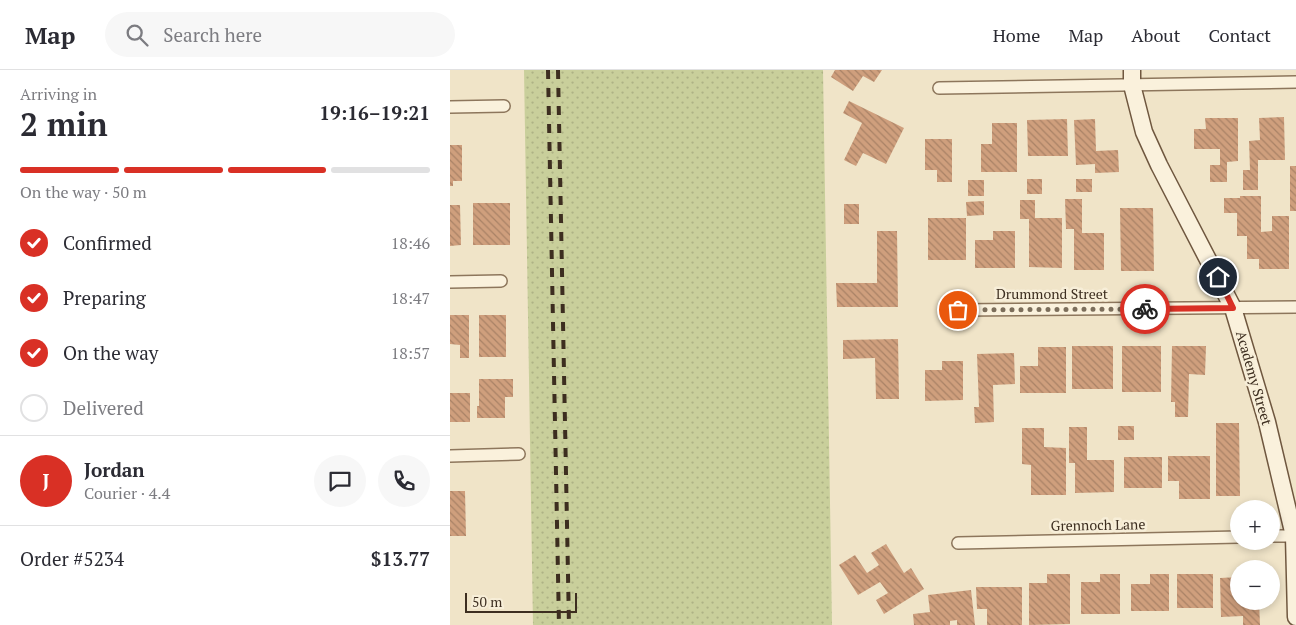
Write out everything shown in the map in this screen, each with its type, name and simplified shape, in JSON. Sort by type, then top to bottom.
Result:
[{"type":"street","points":[[939,88],[1132,77],[1296,82]]},
{"type":"street","name":"Academy Street","points":[[1132,77],[1144,132],[1159,165],[1233,308],[1267,422],[1295,536],[1296,617]]},
{"type":"street","points":[[450,107],[504,106]]},
{"type":"street","points":[[450,282],[501,281]]},
{"type":"street","name":"Drummond Street","points":[[958,310],[1296,307]]},
{"type":"street","points":[[450,456],[519,454]]},
{"type":"street","points":[[1280,536],[1295,536]]},
{"type":"street","name":"Grennoch Lane","points":[[958,543],[1230,537]]},
{"type":"green space","points":[[524,70],[823,70],[832,625],[533,625]]},
{"type":"building","points":[[835,70],[882,70],[874,82],[863,76],[853,91],[831,77]]},
{"type":"building","points":[[849,101],[904,128],[886,164],[863,153],[856,166],[844,160],[862,123],[843,113]]},
{"type":"building","points":[[1284,117],[1285,160],[1258,160],[1258,190],[1243,190],[1243,170],[1250,170],[1249,141],[1260,140],[1259,118]]},
{"type":"building","points":[[1205,118],[1238,118],[1238,161],[1227,162],[1227,182],[1210,182],[1210,165],[1220,165],[1220,149],[1194,149],[1194,129],[1206,129]]},
{"type":"building","points":[[1067,119],[1068,156],[1028,156],[1027,120]]},
{"type":"building","points":[[1095,119],[1096,151],[1118,150],[1119,172],[1095,173],[1095,164],[1076,165],[1074,120]]},
{"type":"building","points":[[992,123],[1017,123],[1017,172],[981,172],[981,144],[992,144]]},
{"type":"building","points":[[925,139],[952,139],[952,182],[937,182],[937,170],[925,170]]},
{"type":"building","points":[[450,145],[462,145],[462,181],[453,181],[453,186],[450,186]]},
{"type":"building","points":[[1290,166],[1296,166],[1296,211],[1290,211]]},
{"type":"building","points":[[1027,179],[1042,179],[1042,194],[1027,194]]},
{"type":"building","points":[[1076,179],[1092,179],[1092,192],[1076,192]]},
{"type":"building","points":[[968,180],[984,180],[984,196],[968,196]]},
{"type":"building","points":[[1240,196],[1261,196],[1261,232],[1272,231],[1272,216],[1289,216],[1289,269],[1259,269],[1259,259],[1247,259],[1247,236],[1237,236],[1237,213],[1224,213],[1224,198],[1240,198]]},
{"type":"building","points":[[1065,199],[1082,199],[1082,233],[1104,233],[1104,270],[1074,270],[1074,229],[1066,229]]},
{"type":"building","points":[[1020,200],[1035,200],[1035,218],[1062,218],[1062,268],[1029,267],[1029,219],[1020,219]]},
{"type":"building","points":[[984,201],[984,215],[967,216],[966,202]]},
{"type":"building","points":[[473,203],[510,203],[510,245],[473,245]]},
{"type":"building","points":[[844,204],[859,204],[859,224],[844,224]]},
{"type":"building","points":[[450,205],[460,205],[461,245],[450,246]]},
{"type":"building","points":[[1120,208],[1153,208],[1154,271],[1121,271]]},
{"type":"building","points":[[928,218],[966,218],[966,260],[928,260]]},
{"type":"building","points":[[877,231],[897,231],[898,307],[837,307],[836,283],[877,283]]},
{"type":"building","points":[[993,231],[1015,231],[1015,268],[975,268],[975,240],[993,240]]},
{"type":"building","points":[[450,315],[469,315],[469,358],[460,358],[460,345],[450,344]]},
{"type":"building","points":[[479,315],[506,315],[506,357],[479,357]]},
{"type":"building","points":[[898,339],[899,399],[876,399],[875,358],[843,359],[843,340]]},
{"type":"building","points":[[1072,346],[1113,346],[1113,389],[1072,389]]},
{"type":"building","points":[[1122,346],[1161,346],[1161,392],[1122,392]]},
{"type":"building","points":[[1172,346],[1206,346],[1205,375],[1189,374],[1188,417],[1175,417],[1175,402],[1171,402]]},
{"type":"building","points":[[1038,347],[1066,347],[1066,393],[1020,393],[1020,366],[1038,366]]},
{"type":"building","points":[[1014,353],[1015,384],[993,385],[994,422],[975,423],[974,407],[979,407],[977,354]]},
{"type":"building","points":[[942,361],[963,361],[963,400],[925,401],[925,370],[942,370]]},
{"type":"building","points":[[479,379],[513,379],[513,397],[505,397],[505,418],[477,418]]},
{"type":"building","points":[[450,393],[470,393],[470,422],[450,422]]},
{"type":"building","points":[[1216,423],[1239,423],[1240,496],[1216,496]]},
{"type":"building","points":[[1118,426],[1134,426],[1134,440],[1118,440]]},
{"type":"building","points":[[1069,427],[1087,427],[1087,460],[1114,460],[1114,492],[1075,493],[1075,463],[1069,463]]},
{"type":"building","points":[[1022,428],[1044,428],[1044,447],[1066,448],[1066,495],[1031,495],[1031,465],[1022,464]]},
{"type":"building","points":[[1168,456],[1210,456],[1210,499],[1179,499],[1179,481],[1168,481]]},
{"type":"building","points":[[1124,457],[1162,457],[1162,488],[1124,488]]},
{"type":"building","points":[[450,491],[465,491],[466,536],[450,536]]},
{"type":"building","points":[[886,544],[904,573],[911,568],[924,589],[884,614],[876,600],[888,593],[880,582],[858,595],[839,565],[855,555],[867,573],[879,565],[871,553]]},
{"type":"building","points":[[1047,574],[1070,574],[1070,624],[1029,625],[1029,583],[1047,583]]},
{"type":"building","points":[[1100,574],[1120,574],[1120,614],[1081,614],[1081,582],[1100,582]]},
{"type":"building","points":[[1150,574],[1169,574],[1169,611],[1131,611],[1131,584],[1150,584]]},
{"type":"building","points":[[1177,574],[1213,574],[1213,608],[1177,608]]},
{"type":"building","points":[[1230,577],[1230,610],[1259,610],[1260,625],[1243,625],[1243,616],[1221,617],[1220,578]]},
{"type":"building","points":[[976,587],[1022,587],[1022,625],[987,625],[987,609],[977,609]]},
{"type":"building","points":[[971,590],[975,625],[957,625],[957,620],[950,621],[950,625],[914,625],[913,614],[930,612],[928,595]]},
{"type":"railway","points":[[548,70],[559,625]]},
{"type":"railway","points":[[558,70],[569,625]]},
{"type":"way so far","points":[[958,310],[1145,309]]},
{"type":"route","points":[[1145,309],[1233,308],[1218,277]]}]
